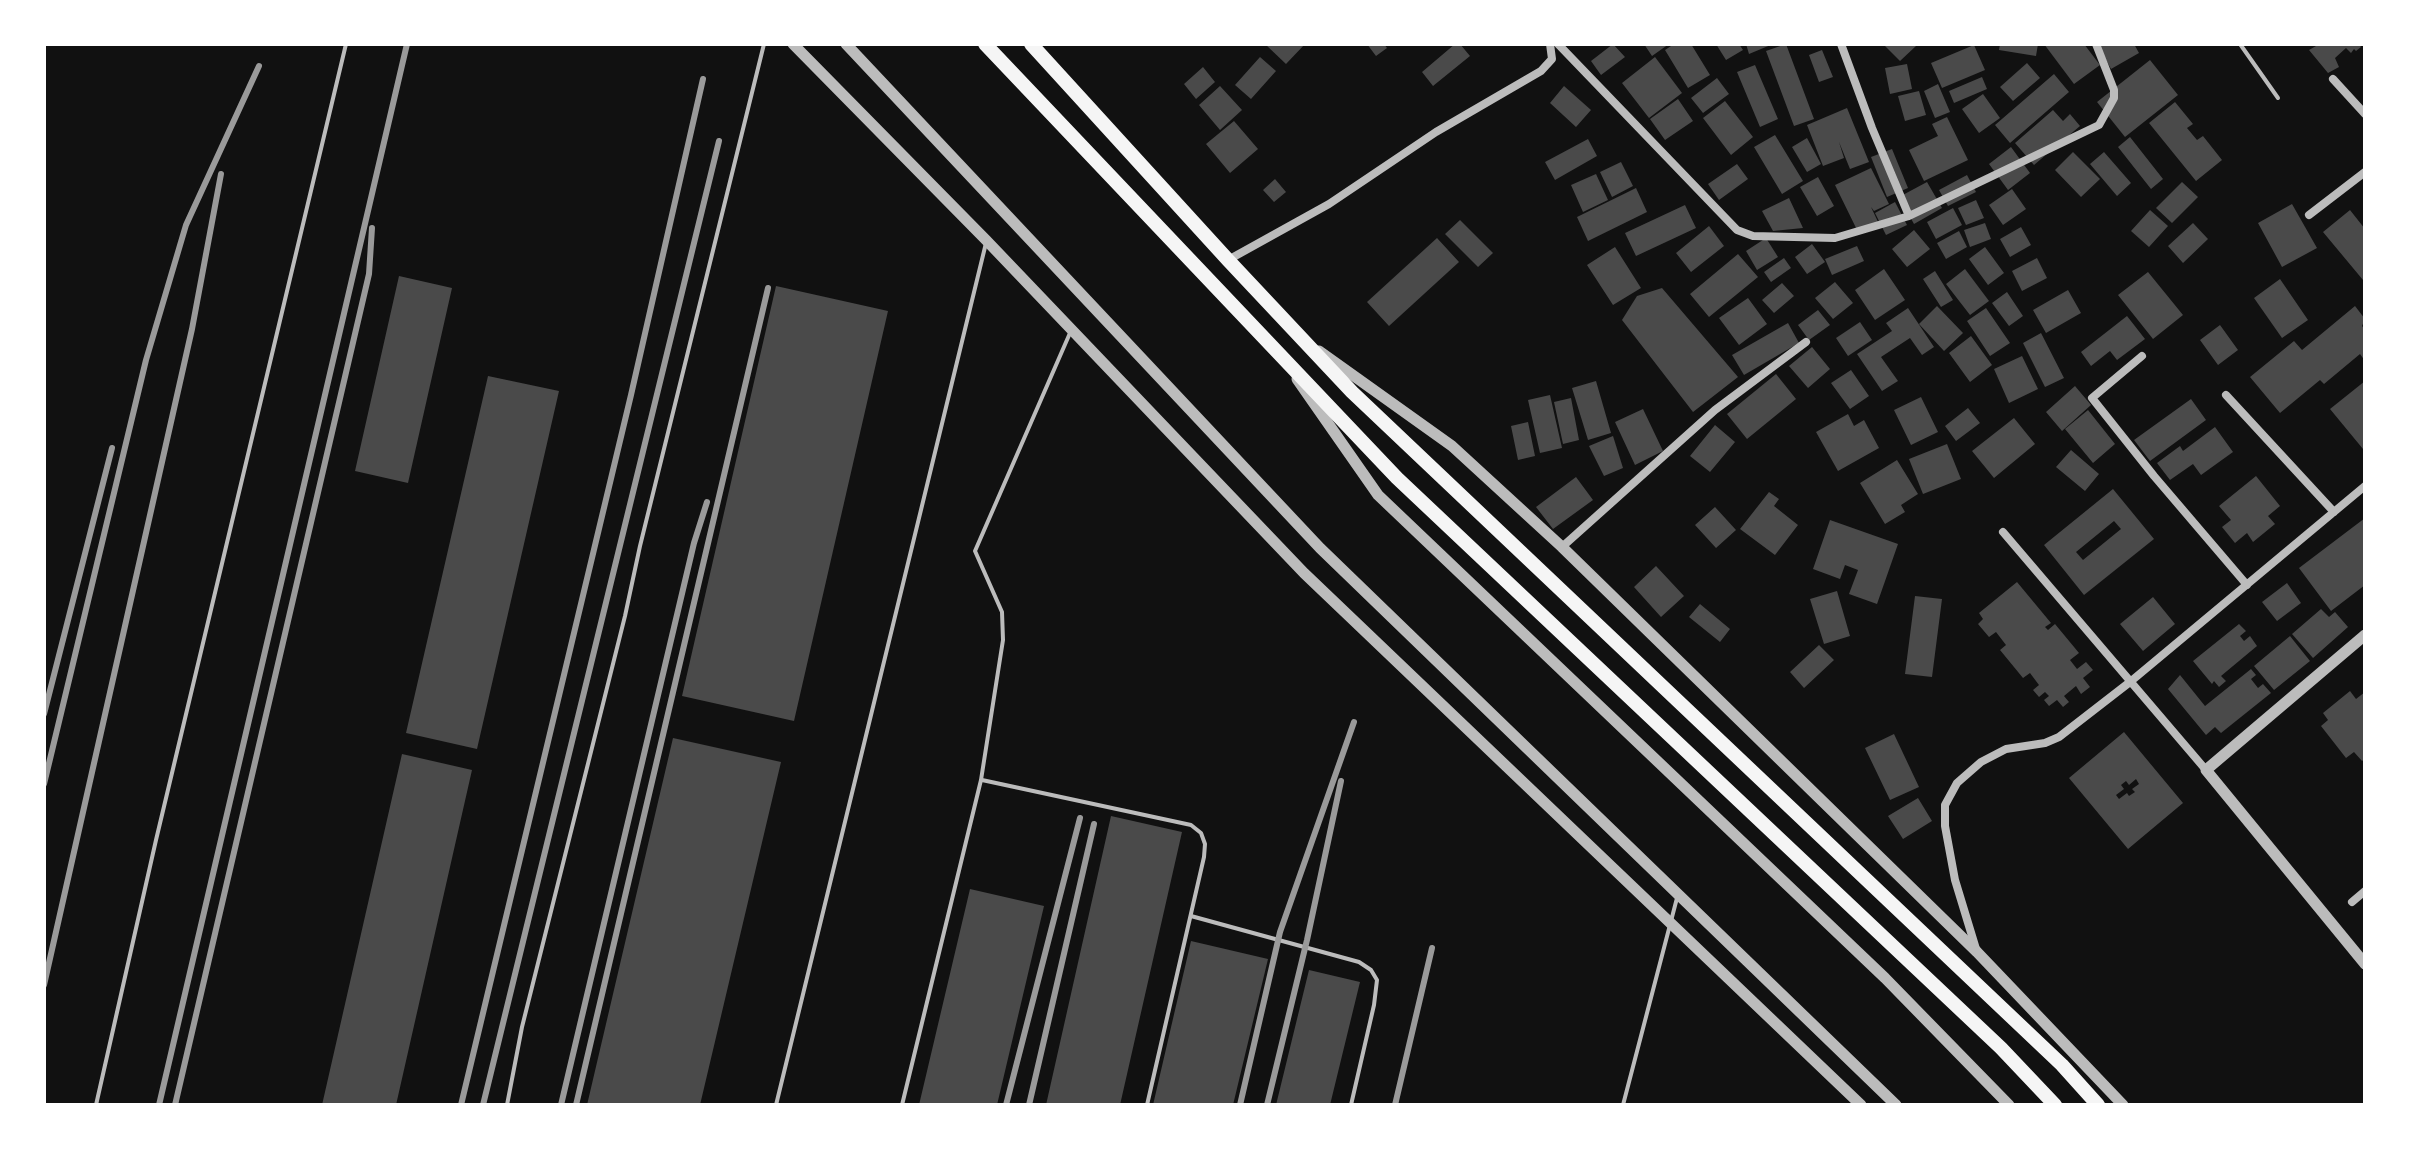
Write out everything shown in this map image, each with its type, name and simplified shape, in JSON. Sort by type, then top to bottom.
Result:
[{"type":"highway","points":[[985,44],[1397,478],[2001,1048],[2055,1105]]},
{"type":"highway","points":[[1031,44],[1352,392],[2050,1054],[2098,1105]]},
{"type":"street","points":[[793,44],[986,240],[1304,573],[1861,1105]]},
{"type":"street","points":[[846,44],[1320,548],[1896,1105]]},
{"type":"street","points":[[1228,260],[1329,204],[1436,132],[1541,71],[1552,59],[1550,44]]},
{"type":"street","points":[[1558,44],[1737,230],[1753,236],[1835,238],[1909,216],[2099,125],[2114,98],[2114,90],[2096,44]]},
{"type":"street","points":[[1841,44],[1909,216]]},
{"type":"street","points":[[2333,79],[2365,114]]},
{"type":"street","points":[[2309,215],[2365,172]]},
{"type":"street","points":[[1302,339],[1452,446],[1562,547],[1977,952],[2123,1105]]},
{"type":"street","points":[[1562,547],[1715,410],[1806,342]]},
{"type":"street","points":[[1282,356],[1378,495],[1885,978],[2009,1105]]},
{"type":"street","points":[[2142,356],[2092,398],[2247,585]]},
{"type":"street","points":[[2226,395],[2334,512]]},
{"type":"street","points":[[1977,952],[1955,880],[1945,826],[1945,805],[1957,783],[1981,762],[2006,749],[2045,743],[2059,737],[2130,682],[2365,486]]},
{"type":"street","points":[[2003,532],[2206,770],[2365,964]]},
{"type":"street","points":[[2206,770],[2365,635]]},
{"type":"street","points":[[2352,902],[2365,891]]},
{"type":"lane","points":[[96,1105],[346,44]]},
{"type":"lane","points":[[507,1105],[522,1027],[764,44]]},
{"type":"lane","points":[[2240,44],[2278,98]]},
{"type":"lane","points":[[776,1105],[986,240]]},
{"type":"lane","points":[[902,1105],[981,780],[1003,640],[1002,612],[975,551],[1071,329]]},
{"type":"lane","points":[[981,780],[1191,825],[1201,833],[1205,844],[1204,857],[1147,1105]]},
{"type":"lane","points":[[1623,1105],[1678,895]]},
{"type":"lane","points":[[1191,916],[1359,962],[1371,970],[1377,980],[1374,1005],[1351,1105]]},
{"type":"building","points":[[1265,44],[1305,44],[1286,64]]},
{"type":"building","points":[[1367,44],[1384,44],[1387,48],[1376,56]]},
{"type":"building","points":[[1455,44],[1460,44],[1470,56],[1433,86],[1422,72]]},
{"type":"building","points":[[1613,44],[1625,57],[1601,75],[1591,61]]},
{"type":"building","points":[[1644,44],[1669,44],[1652,56]]},
{"type":"building","points":[[1674,44],[1691,44],[1710,75],[1688,88],[1665,50]]},
{"type":"building","points":[[1716,44],[1739,44],[1743,50],[1726,60]]},
{"type":"building","points":[[1746,44],[1773,44],[1749,54]]},
{"type":"building","points":[[1786,44],[1814,119],[1794,126],[1766,51]]},
{"type":"building","points":[[1883,44],[1914,44],[1916,46],[1900,61]]},
{"type":"building","points":[[2000,44],[2038,44],[2036,56],[1999,50]]},
{"type":"building","points":[[2044,44],[2084,44],[2100,65],[2074,84]]},
{"type":"building","points":[[2134,44],[2139,53],[2111,69],[2098,45]]},
{"type":"building","points":[[2315,44],[2359,44],[2361,47],[2351,53],[2346,48],[2335,58],[2339,67],[2328,73],[2309,50]]},
{"type":"building","points":[[1974,45],[1985,70],[1942,88],[1931,63]]},
{"type":"building","points":[[1822,50],[1833,77],[1819,82],[1809,55]]},
{"type":"building","points":[[1260,57],[1276,71],[1251,99],[1235,85]]},
{"type":"building","points":[[1655,57],[1682,93],[1649,118],[1622,83]]},
{"type":"building","points":[[2150,60],[2178,95],[2125,137],[2097,102]]},
{"type":"building","points":[[2027,63],[2040,78],[2013,101],[2000,87]]},
{"type":"building","points":[[1907,64],[1912,89],[1890,94],[1885,68]]},
{"type":"building","points":[[1755,65],[1778,119],[1760,127],[1737,72]]},
{"type":"building","points":[[1203,67],[1215,82],[1196,99],[1184,84]]},
{"type":"building","points":[[2054,74],[2069,92],[2010,143],[1995,125]]},
{"type":"building","points":[[1982,77],[1987,89],[1954,103],[1949,91]]},
{"type":"building","points":[[1717,78],[1729,94],[1703,113],[1691,98]]},
{"type":"building","points":[[1938,84],[1950,112],[1935,118],[1924,91]]},
{"type":"building","points":[[1220,86],[1242,110],[1220,130],[1199,105]]},
{"type":"building","points":[[1564,86],[1591,110],[1576,127],[1550,103]]},
{"type":"building","points":[[1919,91],[1926,115],[1905,121],[1898,96]]},
{"type":"building","points":[[1983,94],[2000,118],[1979,133],[1962,109]]},
{"type":"building","points":[[1678,99],[1693,121],[1665,140],[1650,119]]},
{"type":"building","points":[[1725,101],[1753,137],[1731,155],[1703,118]]},
{"type":"building","points":[[2175,102],[2193,124],[2187,128],[2197,140],[2203,136],[2222,160],[2196,181],[2149,123]]},
{"type":"building","points":[[1847,108],[1869,162],[1850,169],[1839,142],[1844,158],[1823,166],[1807,125]]},
{"type":"building","points":[[2053,110],[2063,121],[2070,114],[2080,126],[2034,165],[2015,143]]},
{"type":"building","points":[[1947,117],[1968,160],[1924,181],[1909,150],[1938,136],[1932,124]]},
{"type":"building","points":[[1234,121],[1258,149],[1230,173],[1206,144]]},
{"type":"building","points":[[1775,135],[1803,181],[1782,194],[1754,147]]},
{"type":"building","points":[[2130,137],[2163,179],[2151,189],[2118,147]]},
{"type":"building","points":[[1807,138],[1821,164],[1807,172],[1792,147]]},
{"type":"building","points":[[1588,139],[1597,156],[1555,180],[1545,162]]},
{"type":"building","points":[[2011,147],[2030,173],[2008,190],[1989,164]]},
{"type":"building","points":[[1892,149],[1908,188],[1887,197],[1871,157]]},
{"type":"building","points":[[2073,152],[2100,179],[2081,197],[2055,170]]},
{"type":"building","points":[[2104,152],[2131,183],[2117,196],[2090,164]]},
{"type":"building","points":[[1621,162],[1633,186],[1612,197],[1600,172]]},
{"type":"building","points":[[1737,164],[1748,179],[1719,200],[1708,184]]},
{"type":"building","points":[[1871,168],[1889,204],[1874,211],[1871,207],[1879,224],[1859,234],[1835,185]]},
{"type":"building","points":[[1596,174],[1608,200],[1583,212],[1571,185]]},
{"type":"building","points":[[1967,175],[1976,192],[1948,206],[1939,190]]},
{"type":"building","points":[[1818,177],[1834,206],[1817,216],[1800,187]]},
{"type":"building","points":[[1275,179],[1286,192],[1274,202],[1263,190]]},
{"type":"building","points":[[1927,182],[1942,208],[1914,224],[1899,197]]},
{"type":"building","points":[[2182,182],[2198,197],[2172,223],[2156,208]]},
{"type":"building","points":[[1636,188],[1647,212],[1588,241],[1577,217]]},
{"type":"building","points":[[2012,189],[2026,209],[2003,225],[1989,205]]},
{"type":"building","points":[[1789,198],[1803,228],[1773,231],[1762,211]]},
{"type":"building","points":[[1976,200],[1984,218],[1966,225],[1958,208]]},
{"type":"building","points":[[1895,202],[1907,225],[1886,235],[1875,213]]},
{"type":"building","points":[[2292,204],[2317,248],[2282,267],[2258,223]]},
{"type":"building","points":[[1685,205],[1696,228],[1636,256],[1625,233]]},
{"type":"building","points":[[1953,208],[1962,225],[1936,239],[1927,222]]},
{"type":"building","points":[[2150,210],[2168,226],[2149,247],[2131,231]]},
{"type":"building","points":[[2350,210],[2365,229],[2363,280],[2323,232]]},
{"type":"building","points":[[1460,220],[1493,253],[1478,267],[1445,234]]},
{"type":"building","points":[[1985,223],[1991,239],[1970,247],[1964,230]]},
{"type":"building","points":[[2193,223],[2208,239],[2183,263],[2168,246]]},
{"type":"building","points":[[1709,226],[1724,246],[1691,272],[1676,253]]},
{"type":"building","points":[[2021,227],[2031,245],[2010,257],[2000,239]]},
{"type":"building","points":[[1914,230],[1930,249],[1907,267],[1892,249]]},
{"type":"building","points":[[1959,231],[1967,247],[1946,259],[1937,243]]},
{"type":"building","points":[[1437,238],[1459,262],[1389,326],[1367,302]]},
{"type":"building","points":[[1766,238],[1778,257],[1757,270],[1746,251]]},
{"type":"building","points":[[1812,244],[1825,262],[1807,274],[1795,257]]},
{"type":"building","points":[[1857,246],[1864,261],[1832,275],[1825,259]]},
{"type":"building","points":[[1615,247],[1641,288],[1613,305],[1587,265]]},
{"type":"building","points":[[1985,247],[2004,273],[1988,285],[1969,259]]},
{"type":"building","points":[[1738,254],[1758,277],[1709,317],[1690,294]]},
{"type":"building","points":[[1784,258],[1791,268],[1771,282],[1764,272]]},
{"type":"building","points":[[2037,258],[2047,278],[2022,291],[2012,271]]},
{"type":"building","points":[[1884,269],[1905,300],[1875,320],[1855,290]]},
{"type":"building","points":[[1965,269],[1989,301],[1970,315],[1946,284]]},
{"type":"building","points":[[1935,271],[1953,300],[1941,307],[1923,279]]},
{"type":"building","points":[[2148,272],[2183,315],[2153,339],[2118,295]]},
{"type":"building","points":[[399,276],[452,288],[408,483],[355,471]]},
{"type":"building","points":[[2280,279],[2308,320],[2282,338],[2254,298]]},
{"type":"building","points":[[1835,282],[1853,303],[1833,319],[1815,298]]},
{"type":"building","points":[[1782,283],[1794,296],[1774,313],[1762,300]]},
{"type":"building","points":[[776,286],[888,311],[794,721],[682,696]]},
{"type":"building","points":[[1662,288],[1738,377],[1693,412],[1622,320],[1637,296]]},
{"type":"building","points":[[2068,290],[2081,313],[2046,333],[2033,310]]},
{"type":"building","points":[[2007,292],[2023,316],[2009,326],[1992,303]]},
{"type":"building","points":[[1748,298],[1767,324],[1739,345],[1719,318]]},
{"type":"building","points":[[1937,306],[1963,333],[1944,351],[1919,324]]},
{"type":"building","points":[[2355,306],[2365,319],[2362,326],[2365,330],[2365,361],[2360,354],[2324,384],[2320,380],[2280,413],[2250,377],[2294,341],[2302,350]]},
{"type":"building","points":[[1908,308],[1934,347],[1922,355],[1910,338],[1881,357],[1898,381],[1882,391],[1857,354],[1892,331],[1886,323]]},
{"type":"building","points":[[1986,308],[2010,343],[1990,356],[1967,321]]},
{"type":"building","points":[[1818,310],[1830,325],[1809,340],[1798,325]]},
{"type":"building","points":[[2127,316],[2145,339],[2117,360],[2110,351],[2091,366],[2081,352]]},
{"type":"building","points":[[1860,322],[1872,340],[1848,356],[1836,338]]},
{"type":"building","points":[[1788,323],[1799,343],[1744,375],[1732,355]]},
{"type":"building","points":[[2220,325],[2238,350],[2218,365],[2200,340]]},
{"type":"building","points":[[2041,333],[2064,378],[2045,387],[2023,343]]},
{"type":"building","points":[[1971,336],[1992,365],[1970,382],[1949,353]]},
{"type":"building","points":[[1812,347],[1830,369],[1808,388],[1789,366]]},
{"type":"building","points":[[2022,356],[2038,389],[2009,403],[1994,369]]},
{"type":"building","points":[[1851,370],[1869,396],[1850,409],[1831,383]]},
{"type":"building","points":[[1776,374],[1796,399],[1747,439],[1727,414]]},
{"type":"building","points":[[488,376],[559,391],[477,749],[406,733]]},
{"type":"building","points":[[1596,381],[1611,433],[1588,440],[1572,388]]},
{"type":"building","points":[[2365,381],[2365,448],[2363,449],[2330,409]]},
{"type":"building","points":[[2075,386],[2091,405],[2062,431],[2046,412]]},
{"type":"building","points":[[1550,395],[1562,448],[1540,453],[1528,400]]},
{"type":"building","points":[[1921,397],[1938,432],[1911,445],[1894,410]]},
{"type":"building","points":[[1571,398],[1579,440],[1563,444],[1554,402]]},
{"type":"building","points":[[2191,399],[2206,420],[2150,461],[2134,440]]},
{"type":"building","points":[[1968,408],[1980,423],[1956,441],[1945,426]]},
{"type":"building","points":[[1643,409],[1663,451],[1635,465],[1615,422]]},
{"type":"building","points":[[2088,410],[2115,444],[2093,463],[2065,429]]},
{"type":"building","points":[[1848,414],[1854,426],[1864,420],[1879,448],[1838,471],[1816,432]]},
{"type":"building","points":[[2014,418],[2035,444],[1994,478],[1972,451]]},
{"type":"building","points":[[1528,422],[1535,456],[1518,460],[1511,426]]},
{"type":"building","points":[[1715,425],[1735,442],[1710,472],[1690,456]]},
{"type":"building","points":[[2215,427],[2233,452],[2201,475],[2193,464],[2170,480],[2157,463],[2180,446],[2183,451]]},
{"type":"building","points":[[1613,436],[1623,468],[1604,476],[1589,446]]},
{"type":"building","points":[[1947,444],[1961,479],[1923,494],[1909,459]]},
{"type":"building","points":[[2071,450],[2099,474],[2085,491],[2056,467]]},
{"type":"building","points":[[1897,460],[1918,494],[1901,505],[1905,512],[1885,524],[1860,483]]},
{"type":"building","points":[[2256,476],[2280,506],[2268,516],[2275,524],[2253,542],[2247,533],[2235,543],[2222,527],[2231,520],[2219,506]]},
{"type":"building","points":[[1576,477],[1593,500],[1553,529],[1536,507]]},
{"type":"building","points":[[2113,489],[2154,539],[2084,595],[2044,545]],"holes":[[[2114,521],[2121,529],[2083,560],[2076,552]]]},
{"type":"building","points":[[1769,492],[1779,499],[1774,506],[1798,525],[1775,555],[1740,529]]},
{"type":"building","points":[[1715,507],[1736,530],[1716,548],[1695,525]]},
{"type":"building","points":[[2365,518],[2365,585],[2331,611],[2299,568]]},
{"type":"building","points":[[1830,520],[1898,544],[1877,604],[1849,594],[1858,570],[1845,565],[1840,579],[1813,569]]},
{"type":"building","points":[[1656,566],[1684,596],[1661,617],[1634,587]]},
{"type":"building","points":[[2017,582],[2051,623],[2045,627],[2048,630],[2055,624],[2079,653],[2070,660],[2077,669],[2086,662],[2093,670],[2083,678],[2090,687],[2081,694],[2076,686],[2064,696],[2069,702],[2063,707],[2057,700],[2049,706],[2044,700],[2049,696],[2045,692],[2039,697],[2033,690],[2039,685],[2030,673],[2023,678],[2000,650],[2006,645],[1996,632],[1989,637],[1978,624],[1983,619],[1979,613]]},
{"type":"building","points":[[2287,583],[2301,603],[2277,621],[2262,602]]},
{"type":"building","points":[[1837,591],[1850,636],[1824,644],[1810,599]]},
{"type":"building","points":[[1915,596],[1942,599],[1932,677],[1905,674]]},
{"type":"building","points":[[2153,597],[2175,624],[2143,651],[2120,624]]},
{"type":"building","points":[[1700,604],[1730,629],[1720,642],[1689,617]]},
{"type":"building","points":[[2321,609],[2329,617],[2335,612],[2348,627],[2313,658],[2292,634]]},
{"type":"building","points":[[2239,624],[2246,631],[2240,636],[2244,641],[2250,636],[2257,646],[2221,676],[2226,681],[2219,687],[2214,681],[2212,684],[2193,661]]},
{"type":"building","points":[[2290,636],[2310,661],[2274,690],[2254,666]]},
{"type":"building","points":[[1819,645],[1834,660],[1804,688],[1790,672]]},
{"type":"building","points":[[2251,669],[2256,675],[2251,679],[2258,688],[2263,684],[2271,693],[2221,733],[2215,727],[2206,735],[2168,689],[2180,675],[2205,706]]},
{"type":"building","points":[[2350,691],[2356,699],[2365,692],[2365,759],[2362,761],[2354,752],[2346,758],[2321,726],[2328,720],[2323,713]]},
{"type":"building","points":[[2124,732],[2183,803],[2128,849],[2069,778]],"holes":[[[2136,779],[2139,784],[2129,796],[2127,793],[2119,799],[2116,795],[2124,789],[2121,785],[2126,781],[2129,785]]]},
{"type":"building","points":[[1894,734],[1919,787],[1890,800],[1865,748]]},
{"type":"building","points":[[673,738],[781,762],[700,1105],[587,1105]]},
{"type":"building","points":[[402,754],[472,770],[396,1105],[322,1105]]},
{"type":"building","points":[[1918,798],[1932,821],[1903,839],[1888,816]]},
{"type":"building","points":[[1111,816],[1182,832],[1120,1105],[1046,1105]]},
{"type":"building","points":[[970,889],[1044,906],[997,1105],[919,1105]]},
{"type":"building","points":[[1191,941],[1268,959],[1233,1105],[1153,1105]]},
{"type":"building","points":[[1309,970],[1360,982],[1330,1105],[1276,1105]]},
{"type":"railway","points":[[159,1105],[407,44]]},
{"type":"railway","points":[[44,784],[146,360],[186,225],[259,66]]},
{"type":"railway","points":[[461,1105],[631,395],[703,79]]},
{"type":"railway","points":[[483,1105],[719,141]]},
{"type":"railway","points":[[44,985],[192,329],[221,174]]},
{"type":"railway","points":[[175,1105],[369,274],[372,228]]},
{"type":"railway","points":[[576,1105],[768,288]]},
{"type":"railway","points":[[44,714],[112,448]]},
{"type":"railway","points":[[561,1105],[694,543],[707,502]]},
{"type":"railway","points":[[1240,1105],[1280,932],[1354,722]]},
{"type":"railway","points":[[1267,1105],[1341,781]]},
{"type":"railway","points":[[1006,1105],[1080,818]]},
{"type":"railway","points":[[1029,1105],[1094,824]]},
{"type":"railway","points":[[1395,1105],[1432,948]]}]
